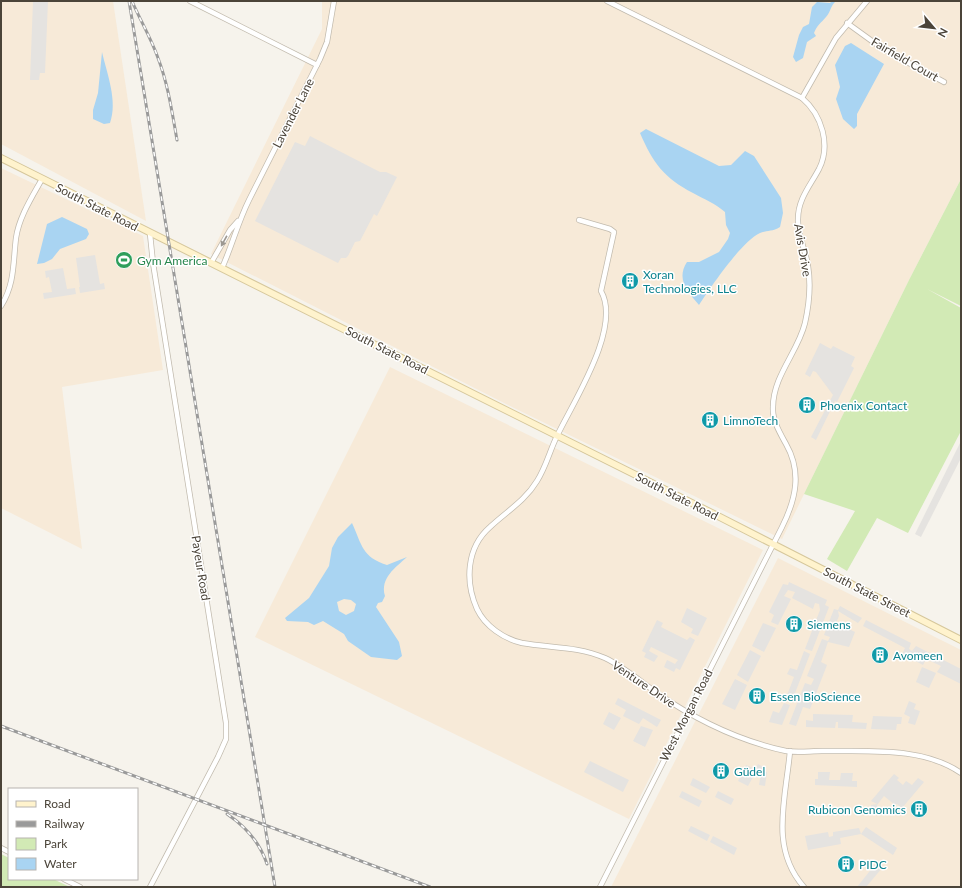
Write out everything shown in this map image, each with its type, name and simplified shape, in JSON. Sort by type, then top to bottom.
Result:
[{"type":"main road","name":"South State Road","points":[[1,158],[150,234],[222,268],[773,544]]},
{"type":"main road","name":"South State Street","points":[[773,544],[961,640]]},
{"type":"street","points":[[190,1],[317,65]]},
{"type":"street","name":"Lavender Lane","points":[[222,268],[236,234],[239,220],[317,65],[327,42],[334,1]]},
{"type":"street","name":"Avis Drive","points":[[607,1],[802,98],[809,104],[819,120],[824,133],[824,146],[820,168],[802,197],[798,213],[799,230],[808,265],[809,285],[805,324],[780,376],[773,403],[774,418],[790,451],[796,472],[795,498],[773,544]]},
{"type":"street","points":[[802,98],[836,38],[847,23],[867,1]]},
{"type":"street","name":"Fairfield Court","points":[[847,23],[883,49],[944,82]]},
{"type":"street","points":[[1,306],[9,292],[13,276],[18,228],[42,178]]},
{"type":"street","name":"Lavender Lane","points":[[211,263],[230,230],[239,220]]},
{"type":"street","name":"Venture Drive","points":[[579,220],[610,229],[614,232],[601,291],[606,307],[602,337],[597,355],[579,396],[557,436],[539,479],[518,505],[487,528],[471,558],[468,576],[471,593],[479,612],[489,626],[507,638],[521,643],[573,648],[604,658],[618,665],[687,713],[749,741],[790,751],[897,753],[937,761],[961,773]]},
{"type":"street","name":"Payeur Road","points":[[150,234],[153,263],[226,723],[226,739],[150,887]]},
{"type":"street","name":"West Morgan Road","points":[[600,887],[773,544]]},
{"type":"street","points":[[790,751],[781,828],[783,845],[789,865],[804,887]]},
{"type":"street","points":[[66,880],[80,887]]},
{"type":"shaded area","points":[[1,1],[113,1],[146,221],[1,144]]},
{"type":"shaded area","points":[[33,1],[48,1],[45,73],[40,73],[39,80],[30,80]]},
{"type":"shaded area","points":[[322,1],[961,1],[961,179],[909,280],[782,539],[506,404],[211,254],[322,29]]},
{"type":"shaded area","points":[[310,136],[380,172],[386,172],[397,177],[377,216],[374,214],[360,241],[355,242],[348,256],[346,258],[341,258],[338,263],[255,221],[295,142],[305,146]]},
{"type":"shaded area","points":[[1,168],[143,236],[163,370],[62,387],[82,549],[1,508]]},
{"type":"shaded area","points":[[95,255],[100,284],[104,283],[105,289],[80,293],[76,258]]},
{"type":"shaded area","points":[[63,268],[67,289],[75,288],[76,294],[44,299],[43,293],[52,292],[49,277],[46,278],[45,271]]},
{"type":"shaded area","points":[[820,343],[831,349],[833,346],[855,357],[851,366],[854,368],[837,402],[835,401],[816,440],[811,437],[833,395],[816,372],[813,371],[810,377],[805,374]]},
{"type":"shaded area","points":[[390,367],[763,550],[629,819],[255,637]]},
{"type":"shaded area","points":[[961,441],[961,458],[921,537],[915,534]]},
{"type":"shaded area","points":[[778,558],[961,650],[961,887],[611,887]]},
{"type":"shaded area","points":[[789,582],[827,600],[825,605],[829,607],[812,651],[805,649],[820,610],[819,604],[815,603],[813,609],[792,598],[795,592],[788,590],[784,596],[791,599],[778,625],[771,622],[774,615],[769,612],[783,584],[788,585]]},
{"type":"shaded area","points":[[840,606],[862,618],[858,623],[838,611],[839,616],[836,623],[855,632],[849,647],[828,642],[821,662],[827,665],[810,709],[803,707],[796,726],[789,724],[805,683],[811,685],[814,679],[807,676],[822,639],[828,641],[830,637],[824,635],[834,609],[838,610]]},
{"type":"shaded area","points":[[687,608],[707,618],[698,636],[691,633],[693,629],[681,622]]},
{"type":"shaded area","points":[[657,620],[663,623],[661,627],[687,640],[690,637],[695,640],[680,670],[676,668],[674,672],[664,667],[667,660],[675,664],[678,660],[651,647],[649,651],[658,656],[654,662],[644,657],[646,653],[642,651]]},
{"type":"shaded area","points":[[866,620],[911,643],[909,649],[912,651],[916,646],[961,669],[961,684],[937,672],[941,666],[926,659],[923,665],[902,654],[905,648],[863,626]]},
{"type":"shaded area","points":[[763,623],[776,628],[764,652],[752,646]]},
{"type":"shaded area","points":[[750,650],[761,656],[748,682],[737,675]]},
{"type":"shaded area","points":[[804,651],[810,654],[792,701],[786,698],[794,677],[787,674],[790,668],[797,670]]},
{"type":"shaded area","points":[[922,667],[936,673],[929,688],[916,682]]},
{"type":"shaded area","points":[[735,679],[747,685],[735,710],[722,704]]},
{"type":"shaded area","points":[[618,698],[661,720],[657,727],[643,718],[639,724],[623,716],[626,710],[615,704]]},
{"type":"shaded area","points":[[909,701],[916,704],[914,709],[920,711],[915,725],[908,723],[910,717],[904,714]]},
{"type":"shaded area","points":[[784,703],[790,705],[782,725],[769,722],[773,711],[779,713]]},
{"type":"shaded area","points":[[609,712],[621,718],[614,730],[603,724]]},
{"type":"shaded area","points":[[813,714],[853,715],[852,722],[867,723],[866,729],[838,728],[838,722],[836,722],[835,728],[806,727],[806,720],[813,721]]},
{"type":"shaded area","points":[[873,716],[902,717],[901,724],[897,724],[896,730],[871,729]]},
{"type":"shaded area","points":[[641,726],[653,730],[645,747],[633,741]]},
{"type":"shaded area","points":[[590,761],[629,780],[623,792],[584,772]]},
{"type":"shaded area","points":[[758,764],[765,768],[763,771],[767,772],[765,786],[759,785],[761,772],[757,770],[748,786],[738,781],[746,765],[755,769]]},
{"type":"shaded area","points":[[818,772],[830,772],[829,780],[840,780],[841,773],[853,773],[852,781],[857,781],[857,787],[815,785],[815,779],[818,779]]},
{"type":"shaded area","points":[[894,774],[899,778],[897,780],[903,785],[906,781],[912,785],[918,778],[924,782],[902,808],[897,804],[895,805],[884,796],[877,805],[877,812],[871,812],[871,805],[877,804],[871,801]]},
{"type":"shaded area","points":[[693,778],[710,787],[706,793],[690,785]]},
{"type":"shaded area","points":[[682,791],[702,801],[699,807],[679,797]]},
{"type":"shaded area","points":[[718,791],[734,799],[731,805],[715,797]]},
{"type":"shaded area","points":[[691,826],[710,835],[707,841],[688,831]]},
{"type":"shaded area","points":[[866,827],[897,848],[893,855],[861,834]]},
{"type":"shaded area","points":[[859,828],[861,834],[840,838],[841,844],[808,850],[805,836],[828,832],[829,837],[833,836],[833,832]]},
{"type":"shaded area","points":[[713,836],[737,848],[734,855],[710,842]]},
{"type":"shaded area","points":[[877,862],[883,867],[866,887],[857,887]]},
{"type":"green space","points":[[961,179],[961,306],[927,289],[961,308],[961,431],[908,533],[877,518],[847,571],[827,559],[855,511],[804,494],[909,280]]},
{"type":"green space","points":[[1,854],[8,858],[8,880],[55,880],[70,887],[1,887]]},
{"type":"water","points":[[832,1],[836,1],[828,15],[816,28],[814,33],[816,36],[807,42],[803,58],[796,62],[793,57],[799,35],[803,27],[809,24],[812,7],[817,2],[830,3]]},
{"type":"water","points":[[851,43],[884,64],[857,114],[857,126],[854,129],[843,119],[836,99],[840,87],[835,65],[845,46]]},
{"type":"water","points":[[102,52],[111,88],[113,106],[110,123],[104,124],[93,119],[93,110],[98,93]]},
{"type":"water","points":[[646,129],[719,166],[731,165],[745,151],[754,156],[781,198],[783,213],[780,227],[760,233],[752,238],[727,266],[699,305],[684,285],[684,268],[687,262],[699,262],[719,252],[728,239],[730,233],[726,225],[725,212],[714,204],[674,182],[660,169],[640,133]]},
{"type":"water","points":[[62,217],[87,229],[89,234],[86,239],[60,249],[52,259],[44,263],[37,264],[47,224]]},
{"type":"water","points":[[352,523],[361,544],[372,558],[387,565],[407,557],[393,569],[385,584],[385,596],[382,602],[378,603],[376,607],[399,642],[402,656],[397,660],[371,657],[348,641],[344,634],[323,621],[314,625],[308,622],[287,621],[285,618],[309,598],[329,566],[332,548],[338,537]],"holes":[[[344,599],[351,600],[356,604],[354,611],[346,615],[339,611],[337,602]]]},
{"type":"railway","points":[[129,1],[275,887]]},
{"type":"railway","points":[[132,1],[152,43],[161,68],[169,98],[177,140]]},
{"type":"railway","points":[[1,726],[430,887]]},
{"type":"railway","points":[[227,814],[240,824],[256,842],[267,864]]},
{"type":"place","name":"Gym America","points":[[124,260]]},
{"type":"place","name":"Xoran Technologies, LLC","points":[[630,281]]},
{"type":"place","name":"Phoenix Contact","points":[[807,405]]},
{"type":"place","name":"LimnoTech","points":[[710,420]]},
{"type":"place","name":"Siemens","points":[[794,624]]},
{"type":"place","name":"Avomeen","points":[[880,655]]},
{"type":"place","name":"Essen BioScience","points":[[757,696]]},
{"type":"place","name":"Güdel","points":[[721,771]]},
{"type":"place","name":"Rubicon Genomics","points":[[919,809]]},
{"type":"place","name":"PIDC","points":[[846,864]]}]
